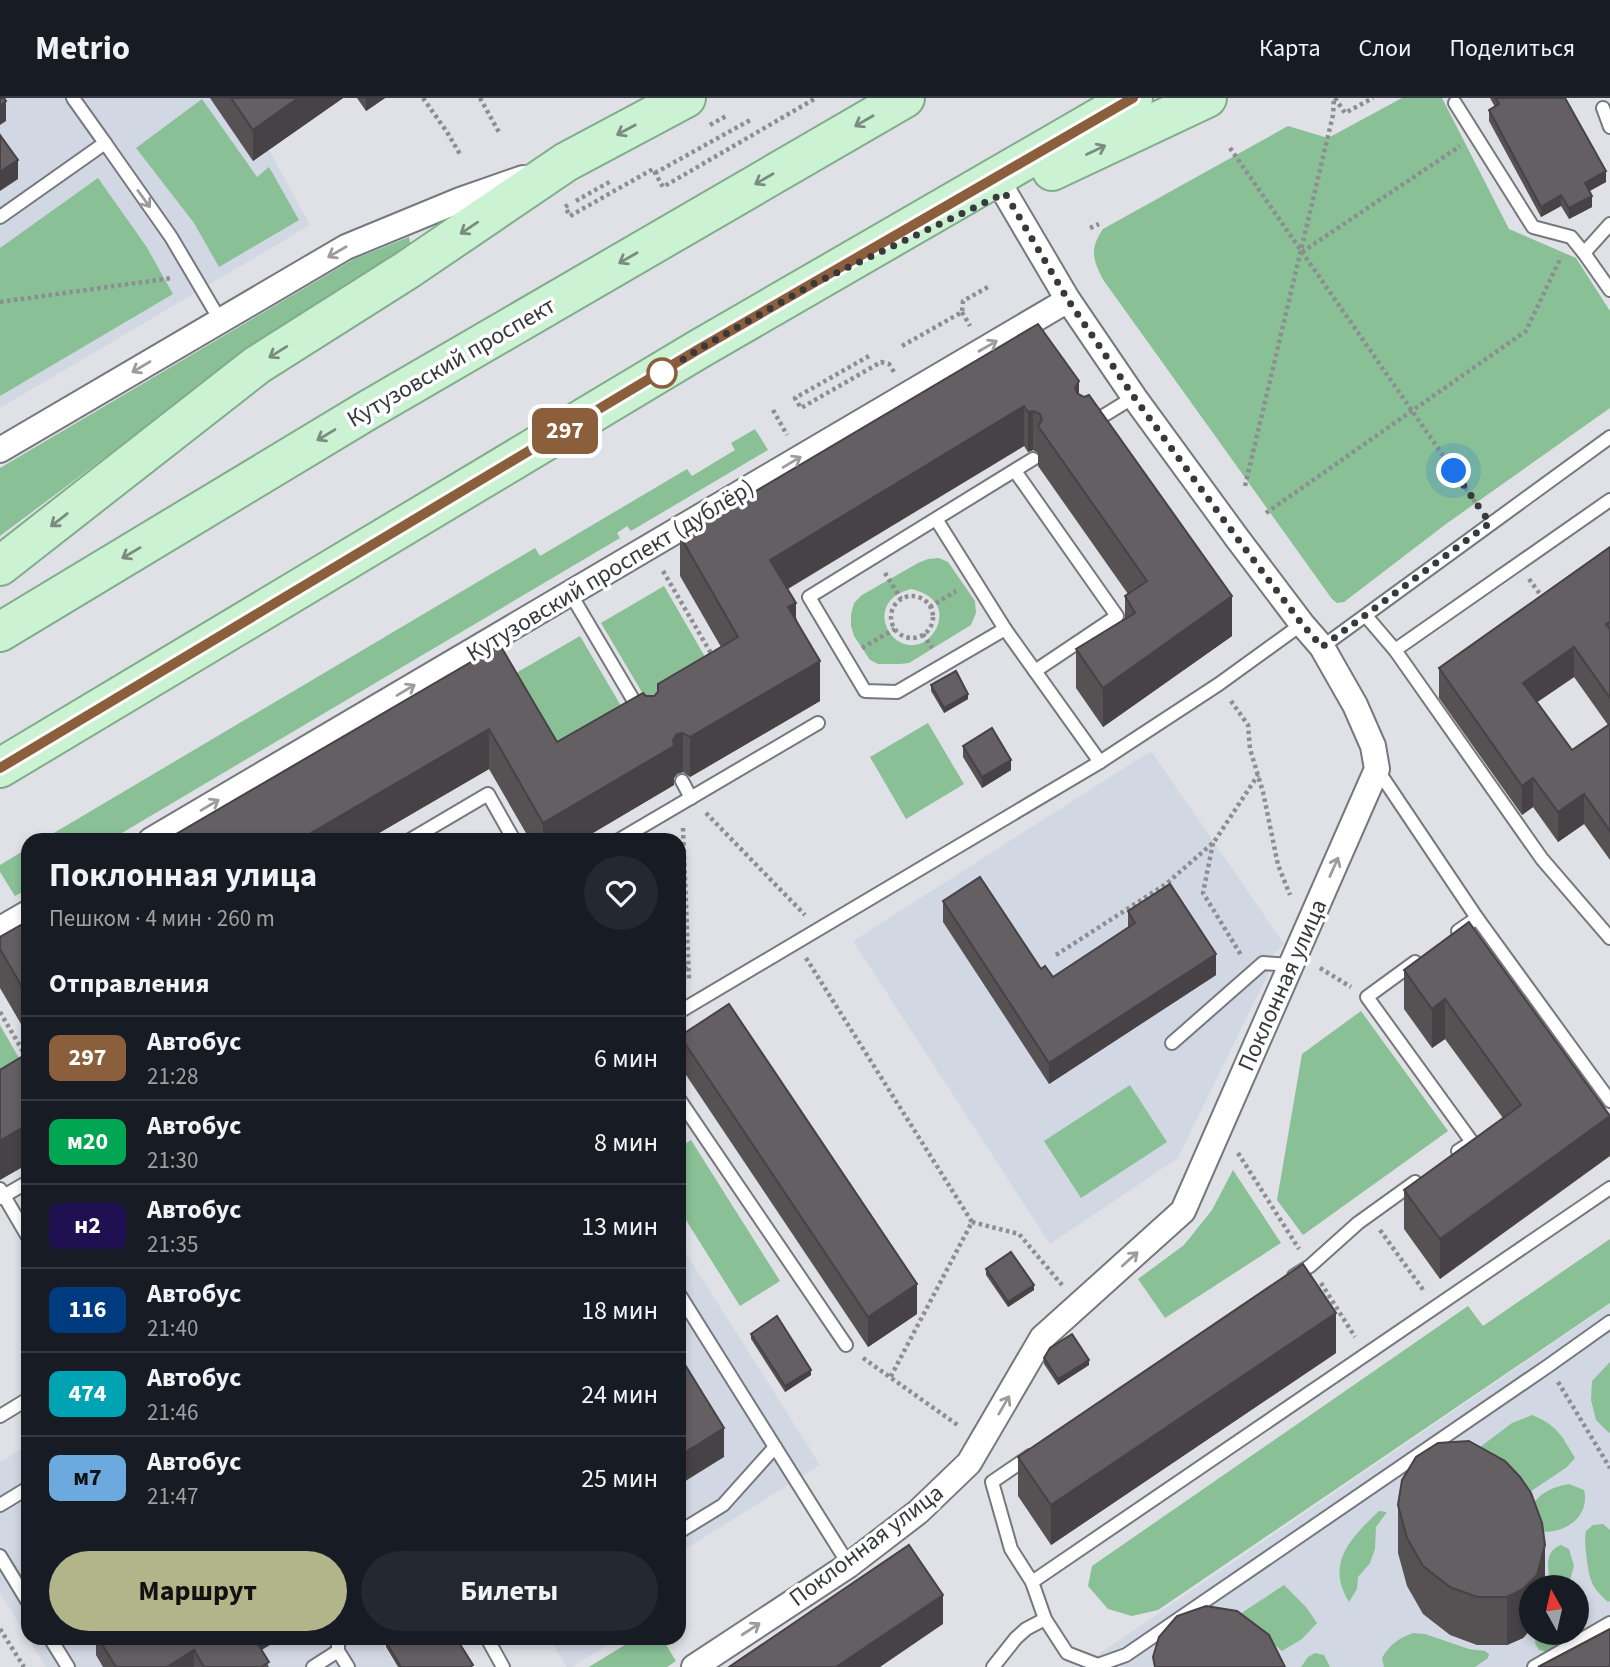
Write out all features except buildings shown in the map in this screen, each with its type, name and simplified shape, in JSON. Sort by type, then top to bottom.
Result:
[{"type":"main road","name":"Кутузовский проспект","points":[[0,632],[368,410],[905,98]]},
{"type":"main road","points":[[0,768],[699,349],[1133,98]]},
{"type":"main road","points":[[813,284],[1207,98]]},
{"type":"main road","points":[[0,566],[257,365],[407,270],[566,162],[695,113]]},
{"type":"street","points":[[0,450],[346,247],[460,200],[566,162]]},
{"type":"street","points":[[1005,193],[1068,300],[1134,397],[1302,624],[1322,647],[1355,705],[1373,746],[1377,769]]},
{"type":"street","name":"Кутузовский проспект (дублёр)","points":[[163,833],[1068,300]]},
{"type":"street","name":"Поклонная улица","points":[[694,1667],[849,1564],[918,1512],[969,1464],[1042,1338],[1183,1211],[1377,769]]},
{"type":"street","points":[[0,929],[21,917]]},
{"type":"lane","points":[[72,98],[171,237],[220,320]]},
{"type":"lane","points":[[1455,103],[1534,227],[1571,237],[1610,290]]},
{"type":"lane","points":[[1603,108],[1610,127]]},
{"type":"lane","points":[[0,218],[105,143]]},
{"type":"lane","points":[[1584,253],[1610,224]]},
{"type":"lane","points":[[1084,428],[1134,397]]},
{"type":"lane","points":[[1322,647],[1610,437]]},
{"type":"lane","points":[[1005,629],[897,692],[865,691],[809,597],[1033,459]]},
{"type":"lane","points":[[1015,471],[1117,615],[1035,671]]},
{"type":"lane","points":[[1395,650],[1610,500]]},
{"type":"lane","points":[[936,519],[1005,629],[1100,762]]},
{"type":"lane","points":[[570,593],[650,728]]},
{"type":"lane","points":[[1366,615],[1395,650],[1542,859],[1610,938]]},
{"type":"lane","points":[[686,1008],[1100,762],[1219,684],[1302,624]]},
{"type":"lane","points":[[631,833],[818,723]]},
{"type":"lane","points":[[1377,769],[1477,918],[1610,1101]]},
{"type":"lane","points":[[681,781],[686,800]]},
{"type":"lane","points":[[422,833],[488,794],[510,833]]},
{"type":"lane","points":[[1450,937],[1477,918]]},
{"type":"lane","points":[[1172,1043],[1263,963],[1297,949]]},
{"type":"lane","points":[[1429,952],[1367,998],[1472,1142],[1449,1158]]},
{"type":"lane","points":[[686,1109],[846,1345]]},
{"type":"lane","points":[[1287,1281],[1310,1266],[1370,1215],[1426,1174]]},
{"type":"lane","points":[[21,1185],[1,1194],[21,1226]]},
{"type":"lane","points":[[1032,1581],[1610,1188]]},
{"type":"lane","points":[[686,1305],[849,1564]]},
{"type":"lane","points":[[1037,1451],[992,1482],[1011,1549],[1032,1581],[1045,1619],[1067,1653],[1098,1665],[1126,1655],[1610,1322]]},
{"type":"lane","points":[[0,1416],[21,1403]]},
{"type":"lane","points":[[686,1528],[723,1505],[775,1447]]},
{"type":"lane","points":[[0,1505],[21,1492]]},
{"type":"lane","points":[[0,1556],[21,1590]]},
{"type":"lane","points":[[993,1667],[1016,1638],[1045,1619]]},
{"type":"lane","points":[[1534,1667],[1610,1623]]},
{"type":"lane","points":[[54,1645],[68,1667]]},
{"type":"lane","points":[[313,1667],[338,1645],[348,1667]]},
{"type":"lane","points":[[491,1645],[503,1667]]},
{"type":"lane","points":[[1065,1667],[1067,1653]]},
{"type":"path","points":[[423,98],[461,156]]},
{"type":"path","points":[[480,98],[500,134]]},
{"type":"path","points":[[611,181],[565,207],[570,216],[653,169],[663,187],[816,98]]},
{"type":"path","points":[[1335,98],[1345,113],[1373,98]]},
{"type":"path","points":[[1245,486],[1334,115],[1335,98]]},
{"type":"path","points":[[695,113],[728,115]]},
{"type":"path","points":[[655,173],[751,119]]},
{"type":"path","points":[[1302,252],[1475,136]]},
{"type":"path","points":[[1230,148],[1490,523]]},
{"type":"path","points":[[1090,228],[1099,224]]},
{"type":"path","points":[[1265,513],[1526,331],[1571,237]]},
{"type":"path","points":[[0,302],[174,278]]},
{"type":"path","points":[[902,346],[962,312],[962,301],[988,287]]},
{"type":"path","points":[[869,356],[795,398],[801,408],[881,362]]},
{"type":"path","points":[[875,556],[901,599]]},
{"type":"path","points":[[1518,564],[1548,605]]},
{"type":"path","points":[[930,607],[974,580]]},
{"type":"path","points":[[916,596],[930,607],[933,616],[931,625],[917,638],[907,638],[894,629],[892,608],[901,599],[916,596]]},
{"type":"path","points":[[845,658],[894,629]]},
{"type":"path","points":[[1229,698],[1248,725],[1250,749],[1297,949],[1367,998]]},
{"type":"path","points":[[1056,955],[1166,884],[1214,842],[1258,775]]},
{"type":"path","points":[[686,800],[819,929]]},
{"type":"path","points":[[686,800],[689,966],[686,992]]},
{"type":"path","points":[[1214,842],[1203,893],[1252,973]]},
{"type":"path","points":[[796,943],[972,1222],[1019,1234],[1079,1305]]},
{"type":"path","points":[[0,1012],[21,1048]]},
{"type":"path","points":[[1220,1126],[1366,1354]]},
{"type":"path","points":[[1370,1215],[1436,1307]]},
{"type":"path","points":[[890,1378],[972,1222]]},
{"type":"path","points":[[846,1345],[982,1442]]},
{"type":"path","points":[[1566,1395],[1610,1468]]},
{"type":"path","points":[[0,1629],[24,1667]]},
{"type":"shaded area","points":[[0,98],[343,98],[269,150],[310,225],[0,408]]},
{"type":"shaded area","points":[[1151,751],[1284,944],[1264,963],[1269,972],[1178,1158],[1050,1244],[853,941]]},
{"type":"shaded area","points":[[686,1253],[820,1465],[686,1549]]},
{"type":"shaded area","points":[[1610,1304],[1610,1667],[1080,1667]]},
{"type":"shaded area","points":[[21,1449],[21,1627],[0,1593],[0,1462]]},
{"type":"shaded area","points":[[32,1645],[383,1645],[397,1667],[46,1667]]},
{"type":"shaded area","points":[[553,1645],[607,1645],[572,1667],[567,1667]]},
{"type":"green space","points":[[1402,98],[1442,98],[1509,229],[1576,258],[1610,311],[1610,408],[1446,524],[1344,602],[1337,603],[1104,281],[1095,261],[1094,249],[1103,229],[1288,126],[1328,138]]},
{"type":"green space","points":[[202,99],[257,177],[269,167],[299,220],[219,267],[194,223],[136,148]]},
{"type":"green space","points":[[98,178],[146,246],[173,294],[0,396],[0,248]]},
{"type":"green space","points":[[409,237],[411,247],[251,348],[0,536],[0,468],[354,259]]},
{"type":"green space","points":[[755,429],[768,450],[631,531],[627,526],[617,533],[620,538],[122,833],[54,833],[535,548],[540,556],[687,469],[692,476],[735,450],[731,443]]},
{"type":"green space","points":[[939,558],[948,562],[975,601],[976,613],[971,625],[909,663],[878,664],[870,660],[854,636],[851,626],[854,603],[862,595],[928,559]],"holes":[[[911,589],[930,597],[939,613],[935,631],[927,640],[915,645],[903,644],[894,637],[887,628],[885,617],[887,606],[895,596]]]},
{"type":"green space","points":[[664,586],[708,662],[646,699],[601,623]]},
{"type":"green space","points":[[580,636],[624,711],[561,749],[516,673]]},
{"type":"green space","points":[[928,723],[964,784],[906,819],[870,757]]},
{"type":"green space","points":[[21,852],[21,893],[15,896],[0,872],[0,865]]},
{"type":"green space","points":[[1361,1011],[1448,1131],[1303,1235],[1277,1200],[1302,1054]]},
{"type":"green space","points":[[0,1025],[21,1066],[0,1078]]},
{"type":"green space","points":[[1130,1085],[1167,1142],[1081,1198],[1044,1141]]},
{"type":"green space","points":[[691,1140],[780,1281],[740,1306],[686,1220],[686,1143]]},
{"type":"green space","points":[[1233,1170],[1281,1243],[1165,1318],[1138,1279],[1184,1245],[1212,1210]]},
{"type":"green space","points":[[1610,1239],[1610,1303],[1158,1610],[1132,1616],[1108,1609],[1088,1586],[1092,1566],[1468,1306],[1483,1326]]},
{"type":"green space","points":[[1610,1362],[1609,1433],[1596,1420],[1591,1400],[1592,1381]]},
{"type":"green space","points":[[1532,1415],[1558,1432],[1575,1458],[1567,1467],[1524,1496],[1451,1469],[1512,1423]]},
{"type":"green space","points":[[1569,1484],[1584,1490],[1585,1500],[1579,1517],[1555,1531],[1536,1531],[1532,1505],[1548,1491]]},
{"type":"green space","points":[[1379,1511],[1387,1512],[1376,1527],[1375,1549],[1370,1563],[1358,1577],[1357,1589],[1349,1602],[1342,1588],[1340,1575],[1344,1552],[1359,1531]]},
{"type":"green space","points":[[1603,1524],[1610,1530],[1608,1602],[1595,1588],[1591,1579],[1585,1546],[1586,1531],[1593,1525]]},
{"type":"green space","points":[[1561,1545],[1569,1549],[1574,1566],[1571,1575],[1549,1575],[1549,1557],[1555,1548]]},
{"type":"green space","points":[[1284,1585],[1306,1607],[1317,1623],[1302,1639],[1282,1651],[1259,1632],[1220,1627]]},
{"type":"green space","points":[[1413,1633],[1485,1651],[1489,1654],[1488,1658],[1475,1667],[1384,1667],[1382,1658],[1388,1649],[1399,1639]]},
{"type":"green space","points":[[625,1645],[666,1645],[676,1661],[667,1667],[589,1667]]},
{"type":"green space","points":[[1536,1645],[1558,1645],[1547,1652],[1539,1650]]},
{"type":"green space","points":[[1315,1653],[1324,1655],[1330,1667],[1301,1667],[1308,1657]]},
{"type":"bus line","name":"297","points":[[0,768],[699,349],[1133,98]]},
{"type":"route","points":[[662,373],[813,284],[1005,193],[1068,300],[1134,397],[1237,538],[1322,647],[1490,523],[1454,471]]}]
